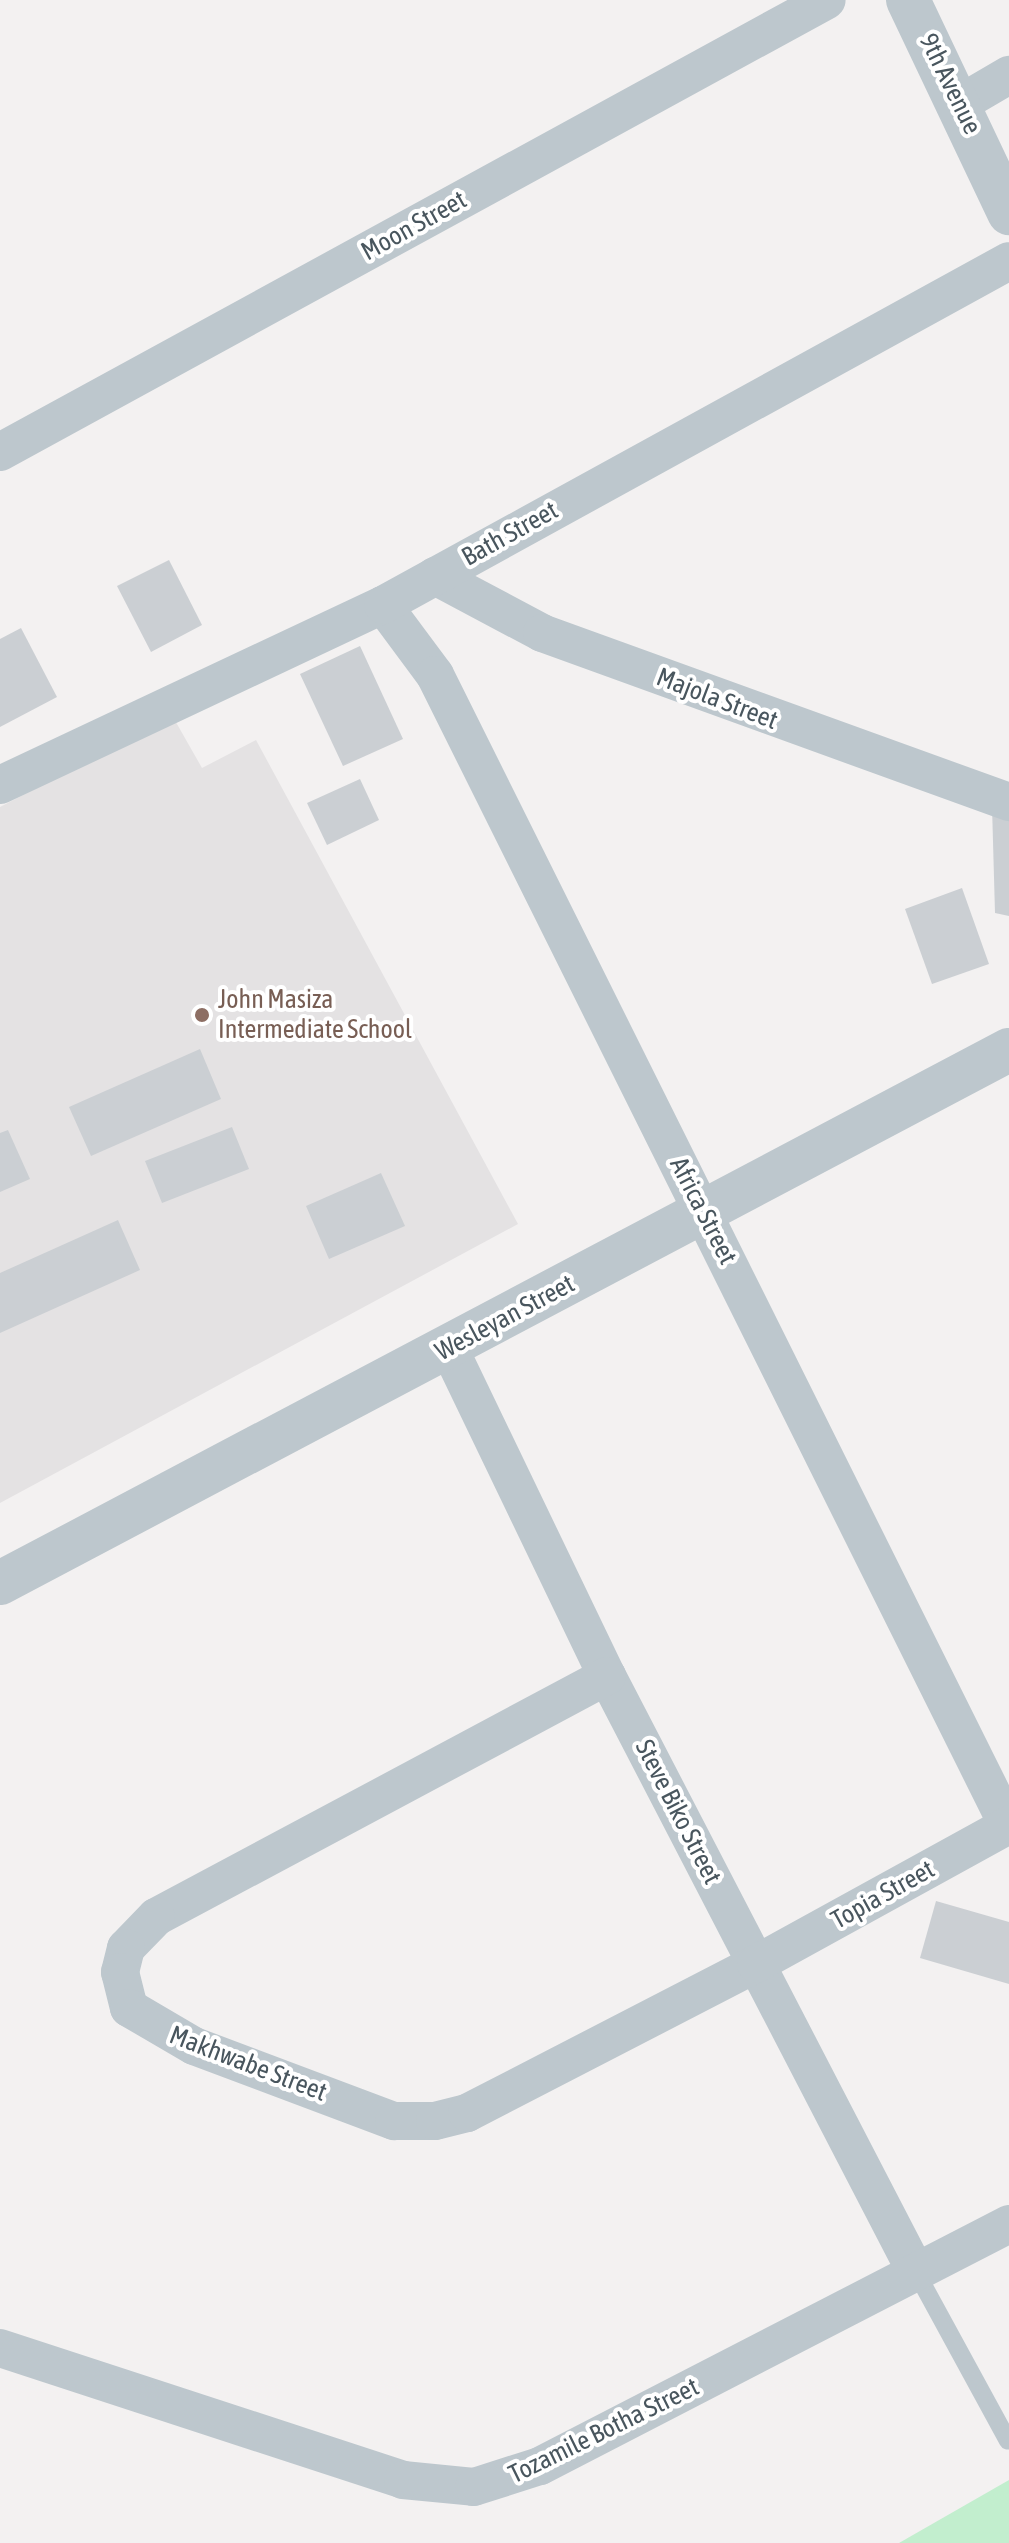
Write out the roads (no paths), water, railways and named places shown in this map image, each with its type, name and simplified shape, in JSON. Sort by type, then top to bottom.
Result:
[{"type":"street","name":"Moon Street","points":[[0,452],[827,0]]},
{"type":"street","name":"9th Avenue","points":[[908,0],[961,103],[1009,213]]},
{"type":"street","points":[[961,103],[1009,75]]},
{"type":"street","name":"Bath Street","points":[[0,785],[383,605],[1009,261]]},
{"type":"street","name":"Majola Street","points":[[435,576],[542,633],[1009,802]]},
{"type":"street","name":"Africa Street","points":[[383,605],[435,675],[1009,1826]]},
{"type":"street","name":"Wesleyan Street","points":[[0,1583],[1009,1050]]},
{"type":"street","name":"Steve Biko Street","points":[[449,1348],[607,1676],[916,2272]]},
{"type":"street","name":"Makhwabe Street","points":[[607,1676],[156,1917],[126,1948],[120,1972],[129,2008],[194,2046],[411,2124],[467,2113],[756,1964]]},
{"type":"street","name":"Topia Street","points":[[756,1964],[1009,1826]]},
{"type":"street","name":"Tozamile Botha Street","points":[[2,2354],[403,2480],[474,2487],[540,2466],[1009,2224]]},
{"type":"lane","points":[[916,2272],[1008,2441]]},
{"type":"place","name":"John Masiza Intermediate School","points":[[202,1015]]}]
